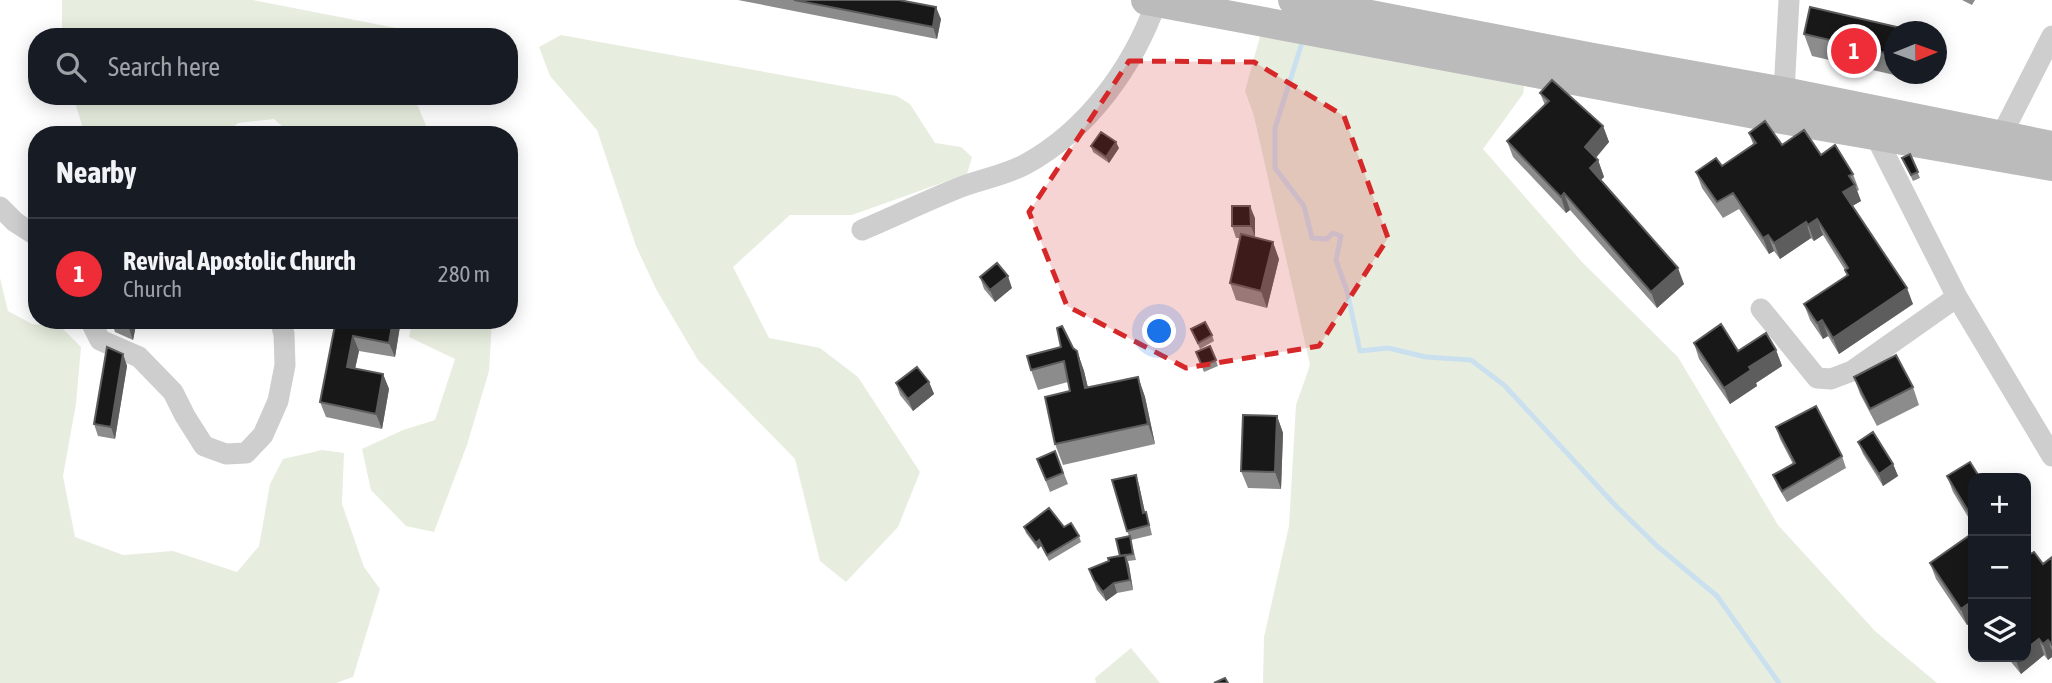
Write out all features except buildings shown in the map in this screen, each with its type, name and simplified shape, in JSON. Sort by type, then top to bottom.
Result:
[{"type":"street","points":[[1784,92],[1789,0]]},
{"type":"street","points":[[862,230],[960,188],[1024,165],[1050,149],[1085,118],[1110,88],[1144,34],[1153,1],[1295,9],[1341,23],[1875,135],[2052,166]]},
{"type":"street","points":[[1341,23],[1784,92],[2052,146]]},
{"type":"street","points":[[2002,134],[2052,36]]},
{"type":"street","points":[[1875,135],[1957,297],[2052,456]]},
{"type":"street","points":[[0,207],[28,230]]},
{"type":"street","points":[[1761,309],[1817,379],[1832,379],[1852,371],[1957,297]]},
{"type":"street","points":[[94,329],[100,340],[139,358],[173,392],[204,446],[226,454],[246,453],[263,435],[278,401],[285,365],[283,329]]},
{"type":"highlighted area","points":[[1129,61],[1254,62],[1344,116],[1388,238],[1319,346],[1186,368],[1067,306],[1029,212]]},
{"type":"green space","points":[[62,0],[253,0],[396,28],[62,28]]},
{"type":"green space","points":[[1262,29],[1525,80],[1523,94],[1483,149],[1582,262],[1678,357],[1778,525],[1875,631],[1937,683],[1263,683],[1264,637],[1289,526],[1296,405],[1310,365],[1254,116],[1245,91]]},
{"type":"green space","points":[[561,35],[897,96],[910,104],[935,143],[961,147],[972,157],[967,174],[852,215],[790,215],[733,267],[769,338],[820,348],[858,377],[920,472],[898,527],[846,582],[820,561],[795,459],[698,360],[656,289],[636,246],[597,130],[550,76],[539,47]]},
{"type":"green space","points":[[76,105],[417,105],[426,126],[282,126],[274,119],[238,123],[234,126],[82,126]]},
{"type":"green space","points":[[0,278],[8,311],[28,322],[28,329],[63,329],[81,347],[76,404],[63,476],[75,537],[123,555],[173,551],[237,572],[259,546],[270,484],[283,459],[322,450],[344,453],[342,504],[364,567],[380,589],[353,677],[336,683],[0,683]]},
{"type":"green space","points":[[411,329],[491,329],[489,371],[467,445],[434,532],[406,526],[371,490],[362,449],[403,430],[435,420],[455,359],[409,337]]},
{"type":"green space","points":[[1131,648],[1160,683],[1096,683],[1095,678]]},
{"type":"waterway","points":[[1301,46],[1275,128],[1275,168],[1304,206],[1312,238],[1327,239],[1333,233],[1341,236],[1336,260],[1347,291],[1360,351],[1388,348],[1426,357],[1471,360],[1504,385],[1615,505],[1657,546],[1717,596],[1779,683]]},
{"type":"place","name":"Revival Apostolic Church","points":[[1854,51]]}]
